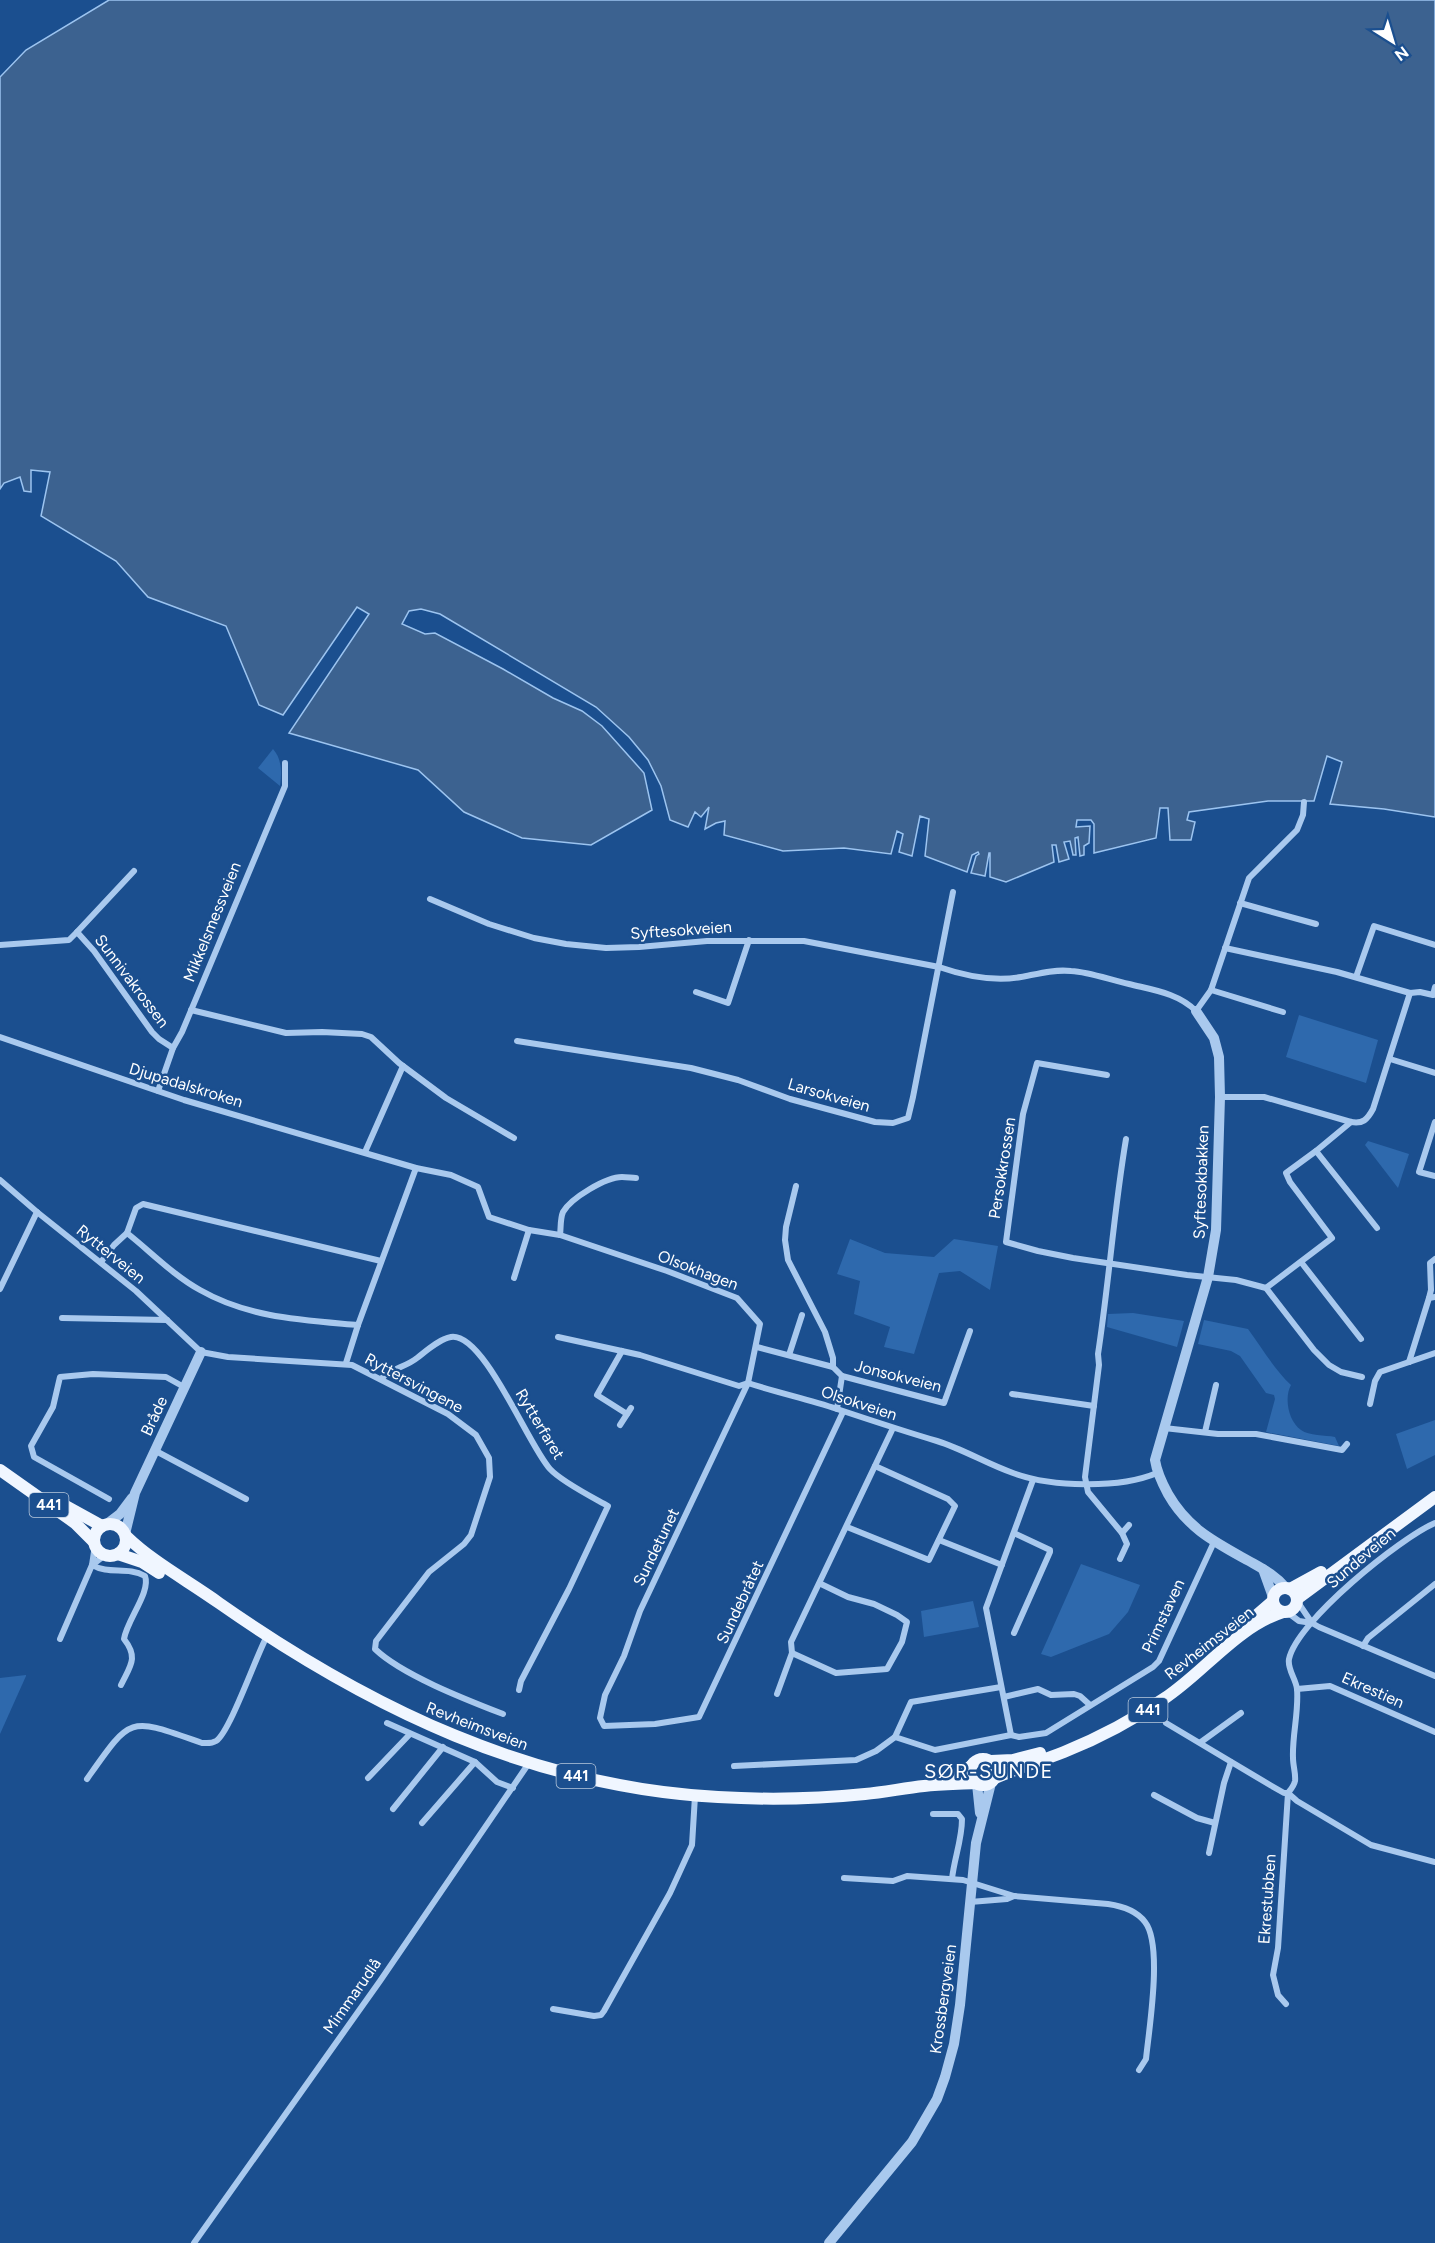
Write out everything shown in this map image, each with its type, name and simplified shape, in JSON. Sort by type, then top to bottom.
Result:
[{"type":"main road","name":"441","points":[[0,1469],[90,1521],[104,1525],[116,1525],[126,1535]]},
{"type":"main road","name":"441","points":[[0,1469],[75,1523],[105,1555],[118,1554]]},
{"type":"main road","name":"441","points":[[1273,1599],[1278,1590],[1293,1594],[1435,1497]]},
{"type":"main road","points":[[95,1544],[96,1533],[104,1525]]},
{"type":"main road","points":[[118,1554],[126,1544],[126,1535]]},
{"type":"main road","name":"Revheimsveien","points":[[126,1535],[153,1560],[263,1633]]},
{"type":"main road","name":"Revheimsveien","points":[[118,1554],[142,1562],[356,1690],[413,1719],[466,1742],[529,1763],[601,1781],[695,1796],[767,1799],[825,1797],[925,1786],[976,1784]]},
{"type":"main road","name":"441","points":[[1285,1612],[1293,1609],[1293,1594]]},
{"type":"main road","points":[[1273,1599],[1276,1609],[1285,1612]]},
{"type":"main road","name":"Revheimsveien","points":[[991,1761],[1021,1758],[1062,1746],[1132,1712],[1180,1679],[1273,1599]]},
{"type":"main road","name":"Revheimsveien","points":[[993,1780],[1065,1752],[1126,1723],[1168,1696],[1263,1621],[1285,1612]]},
{"type":"main road","name":"441","points":[[970,1766],[977,1760],[991,1761]]},
{"type":"main road","points":[[991,1761],[996,1768],[993,1780]]},
{"type":"main road","points":[[970,1766],[969,1774],[976,1784]]},
{"type":"main road","name":"Revheimsveien","points":[[925,1786],[970,1766]]},
{"type":"main road","name":"441","points":[[976,1784],[984,1785],[993,1780]]},
{"type":"street","name":"Mikkelsmessveien","points":[[158,1091],[173,1048],[285,786],[285,763]]},
{"type":"street","points":[[1196,1011],[1211,990],[1249,878],[1297,830],[1303,815],[1304,802]]},
{"type":"street","points":[[77,932],[134,871]]},
{"type":"street","name":"Larsokveien","points":[[517,1041],[691,1068],[738,1080],[853,1118],[893,1123],[908,1118],[954,892]]},
{"type":"street","name":"Syftesokveien","points":[[430,899],[489,924],[534,938],[566,944],[617,947],[707,940],[804,941],[939,967]]},
{"type":"street","points":[[1240,903],[1316,924]]},
{"type":"street","points":[[1356,977],[1374,926],[1435,945]]},
{"type":"street","name":"Sunnivakrossen","points":[[0,945],[69,940],[77,932],[94,951],[152,1032],[168,1047],[173,1048]]},
{"type":"street","points":[[696,992],[728,1003],[749,940]]},
{"type":"street","points":[[1225,948],[1356,977],[1410,993],[1420,992],[1433,995],[1435,987]]},
{"type":"street","name":"Syftesokbakken","points":[[939,967],[960,974],[999,979],[1072,970],[1164,992],[1182,999],[1196,1011],[1210,1031],[1217,1047],[1220,1097],[1216,1230],[1208,1276],[1155,1460],[1157,1473]]},
{"type":"street","points":[[1211,990],[1283,1011]]},
{"type":"street","points":[[1220,1097],[1264,1097],[1358,1123],[1368,1118],[1390,1059],[1410,993]]},
{"type":"street","points":[[191,1010],[286,1033],[362,1034],[377,1042],[446,1098],[514,1138]]},
{"type":"street","name":"Djupadalskroken","points":[[0,1037],[158,1091],[416,1168],[451,1175],[477,1187],[489,1217],[500,1221]]},
{"type":"street","points":[[1390,1059],[1435,1073]]},
{"type":"street","name":"Persokkrossen","points":[[1107,1075],[1037,1063],[1023,1114],[1006,1242],[1038,1251],[1111,1264],[1236,1280],[1266,1288]]},
{"type":"street","points":[[365,1152],[404,1066]]},
{"type":"street","points":[[1351,1122],[1286,1173],[1290,1182],[1332,1238],[1266,1288],[1314,1350],[1329,1365],[1341,1372],[1362,1377]]},
{"type":"street","points":[[1435,1122],[1419,1172],[1435,1176]]},
{"type":"street","points":[[1120,1559],[1127,1544],[1122,1533],[1088,1492],[1085,1477],[1095,1406],[1098,1354],[1111,1264],[1117,1192],[1126,1138]]},
{"type":"street","points":[[1316,1151],[1377,1228]]},
{"type":"street","points":[[346,1363],[416,1168]]},
{"type":"street","points":[[560,1235],[562,1214],[568,1205],[604,1182],[621,1177],[636,1178]]},
{"type":"street","name":"Rytterveien","points":[[0,1179],[37,1212],[101,1262],[201,1352]]},
{"type":"street","name":"Jonsokveien","points":[[796,1186],[785,1234],[788,1260],[825,1332],[833,1358],[833,1367]]},
{"type":"street","points":[[101,1262],[127,1233],[136,1208],[143,1204],[381,1261]]},
{"type":"street","points":[[0,1289],[37,1212]]},
{"type":"street","name":"Olsokhagen","points":[[500,1221],[529,1230],[560,1235],[667,1271],[737,1298],[760,1324],[748,1383]]},
{"type":"street","points":[[514,1278],[529,1230]]},
{"type":"street","points":[[127,1233],[185,1280],[231,1306],[286,1319],[358,1325]]},
{"type":"street","points":[[1409,1362],[1432,1297],[1430,1263],[1435,1259]]},
{"type":"street","points":[[1301,1262],[1361,1339]]},
{"type":"street","points":[[789,1355],[802,1315]]},
{"type":"street","points":[[62,1318],[167,1320]]},
{"type":"street","name":"Jonsokveien","points":[[757,1347],[833,1367],[842,1376],[944,1403],[970,1331]]},
{"type":"street","name":"Rytterfaret","points":[[381,1379],[450,1337],[457,1337],[468,1342],[486,1362],[550,1469],[608,1506],[521,1681],[519,1690]]},
{"type":"street","name":"Olsokveien","points":[[558,1337],[622,1351],[739,1386],[748,1383],[840,1410],[956,1448],[1011,1473],[1033,1480],[1108,1484],[1143,1479],[1157,1473]]},
{"type":"street","points":[[622,1351],[597,1395],[627,1414]]},
{"type":"street","name":"Ryttersvingene","points":[[201,1352],[242,1358],[346,1363],[448,1414],[476,1435],[489,1458],[490,1477],[471,1534],[464,1544],[429,1572],[376,1641],[375,1649],[387,1661],[404,1670],[503,1714]]},
{"type":"street","name":"Bråde","points":[[104,1525],[120,1514],[135,1493],[201,1352]]},
{"type":"street","points":[[1370,1404],[1375,1381],[1380,1372],[1435,1353]]},
{"type":"street","points":[[109,1499],[32,1454],[33,1442],[53,1407],[60,1377],[93,1374],[166,1377],[184,1387]]},
{"type":"street","name":"Jonsokveien","points":[[840,1410],[842,1376]]},
{"type":"street","name":"Sundetunet","points":[[604,1726],[600,1718],[605,1695],[621,1664],[640,1611],[748,1383]]},
{"type":"street","points":[[1205,1432],[1216,1385]]},
{"type":"street","points":[[1012,1394],[1095,1406]]},
{"type":"street","points":[[620,1425],[631,1408]]},
{"type":"street","name":"Sundebråtet","points":[[604,1726],[655,1724],[699,1718],[840,1410]]},
{"type":"street","points":[[777,1694],[792,1653],[791,1642],[821,1584],[893,1428]]},
{"type":"street","points":[[1164,1428],[1232,1435],[1256,1434],[1342,1450],[1347,1444]]},
{"type":"street","points":[[154,1450],[246,1498]]},
{"type":"street","points":[[848,1527],[929,1560],[955,1506],[915,1483],[875,1466]]},
{"type":"street","points":[[1157,1473],[1185,1520],[1214,1542],[1275,1575],[1293,1594],[1312,1623]]},
{"type":"street","points":[[1011,1735],[988,1625],[986,1605],[1033,1480]]},
{"type":"street","name":"Bråde","points":[[126,1535],[135,1493]]},
{"type":"street","name":"Sundeveien","points":[[1312,1623],[1335,1597],[1396,1546],[1420,1529],[1435,1523]]},
{"type":"street","points":[[1122,1533],[1129,1525]]},
{"type":"street","points":[[1014,1533],[1050,1550],[1014,1633]]},
{"type":"street","points":[[939,1540],[1002,1564]]},
{"type":"street","name":"Primstaven","points":[[895,1737],[935,1750],[1011,1735],[1019,1737],[1046,1733],[1159,1661],[1214,1542]]},
{"type":"street","points":[[60,1639],[92,1564],[95,1544]]},
{"type":"street","points":[[92,1564],[105,1555]]},
{"type":"street","points":[[92,1564],[102,1571],[128,1569],[145,1576],[146,1587],[126,1627],[124,1639],[132,1649],[133,1660],[121,1685]]},
{"type":"street","points":[[1263,1569],[1273,1599]]},
{"type":"street","points":[[792,1653],[836,1673],[887,1669],[902,1642],[907,1622],[874,1604],[848,1597],[821,1584]]},
{"type":"street","points":[[1363,1646],[1368,1638],[1435,1584]]},
{"type":"street","points":[[1285,1612],[1299,1621],[1312,1623],[1435,1676]]},
{"type":"street","name":"Ekrestubben","points":[[1286,2004],[1278,1995],[1273,1976],[1278,1948],[1288,1793],[1295,1782],[1293,1759],[1297,1689],[1289,1658],[1302,1633],[1312,1623]]},
{"type":"street","points":[[87,1779],[118,1736],[135,1725],[154,1726],[202,1743],[217,1741],[230,1721],[263,1633]]},
{"type":"street","name":"Ekrestien","points":[[1297,1689],[1330,1686],[1435,1732]]},
{"type":"street","points":[[734,1766],[856,1760],[866,1757],[895,1737],[911,1702],[1001,1688]]},
{"type":"street","points":[[1004,1697],[1038,1689],[1051,1695],[1074,1694],[1090,1705]]},
{"type":"street","points":[[485,1716],[489,1709]]},
{"type":"street","points":[[1201,1742],[1241,1713]]},
{"type":"street","name":"Revheimsveien","points":[[387,1723],[475,1762],[496,1782],[513,1788]]},
{"type":"street","points":[[1166,1723],[1284,1793],[1288,1793],[1297,1802],[1371,1845],[1435,1862]]},
{"type":"street","points":[[368,1778],[410,1734]]},
{"type":"street","points":[[393,1809],[442,1747]]},
{"type":"street","points":[[422,1822],[475,1762]]},
{"type":"street","points":[[1209,1853],[1231,1762]]},
{"type":"street","name":"Mimmarudlå","points":[[194,2243],[529,1763]]},
{"type":"street","name":"Krossbergveien","points":[[829,2243],[912,2142],[937,2099],[954,2044],[960,2006],[971,1881],[981,1819],[993,1780]]},
{"type":"street","name":"Krossbergveien","points":[[976,1784],[981,1819]]},
{"type":"street","points":[[553,2009],[594,2016],[601,2015],[604,2011],[670,1893],[690,1850],[693,1840],[695,1796]]},
{"type":"street","points":[[1154,1796],[1197,1818],[1215,1823]]},
{"type":"street","points":[[933,1814],[958,1814],[962,1817],[962,1831],[952,1879]]},
{"type":"street","points":[[844,1878],[893,1881],[907,1876],[971,1881],[1014,1896],[1121,1906],[1134,1912],[1145,1922],[1152,1937],[1155,1956],[1146,2059],[1139,2070]]},
{"type":"street","points":[[969,1902],[1007,1899],[1014,1896]]},
{"type":"shaded area","points":[[109,0],[1435,0],[1435,817],[1330,804],[1342,762],[1327,756],[1314,801],[1268,801],[1189,812],[1187,820],[1195,822],[1191,840],[1170,840],[1168,808],[1160,808],[1156,838],[1094,853],[1094,824],[1091,820],[1077,820],[1076,827],[1090,826],[1089,843],[1084,846],[1084,855],[1080,856],[1078,837],[1075,838],[1076,855],[1073,855],[1070,841],[1064,842],[1069,859],[1059,862],[1056,845],[1052,845],[1054,862],[1006,882],[990,877],[990,853],[985,876],[971,873],[978,852],[972,855],[967,872],[925,856],[929,819],[920,816],[912,856],[899,852],[903,834],[897,831],[891,854],[844,848],[783,851],[724,835],[725,821],[705,829],[709,807],[701,817],[695,812],[688,827],[670,820],[661,786],[648,760],[629,737],[596,707],[440,614],[421,609],[409,611],[402,624],[425,634],[435,633],[553,698],[582,711],[602,726],[644,773],[652,810],[591,845],[522,838],[464,812],[418,770],[289,733],[369,614],[357,607],[283,715],[259,705],[226,626],[148,597],[116,561],[41,516],[50,472],[31,470],[31,492],[24,491],[20,477],[4,483],[0,489],[0,77],[26,50]]},
{"type":"shaded area","points":[[273,749],[281,766],[280,786],[258,768]]},
{"type":"shaded area","points":[[1299,1015],[1378,1040],[1366,1083],[1286,1057]]},
{"type":"shaded area","points":[[1368,1141],[1409,1154],[1398,1188],[1365,1145]]},
{"type":"shaded area","points":[[850,1239],[885,1253],[934,1257],[954,1239],[998,1246],[990,1290],[960,1271],[939,1273],[914,1354],[884,1347],[890,1327],[854,1314],[860,1281],[837,1274]]},
{"type":"shaded area","points":[[1133,1313],[1184,1321],[1177,1347],[1107,1327],[1108,1314]]},
{"type":"shaded area","points":[[1204,1320],[1248,1329],[1291,1385],[1288,1409],[1293,1421],[1301,1430],[1308,1433],[1335,1437],[1339,1446],[1266,1432],[1275,1399],[1274,1395],[1266,1393],[1240,1356],[1231,1351],[1198,1344]]},
{"type":"shaded area","points":[[1435,1420],[1435,1455],[1407,1469],[1396,1434]]},
{"type":"shaded area","points":[[1081,1564],[1140,1585],[1128,1612],[1109,1634],[1051,1657],[1041,1654]]},
{"type":"shaded area","points":[[973,1601],[979,1627],[924,1637],[921,1611]]},
{"type":"shaded area","points":[[26,1676],[0,1734],[0,1678]]},
{"type":"district","name":"SØR-SUNDE","points":[[989,1771]]}]
